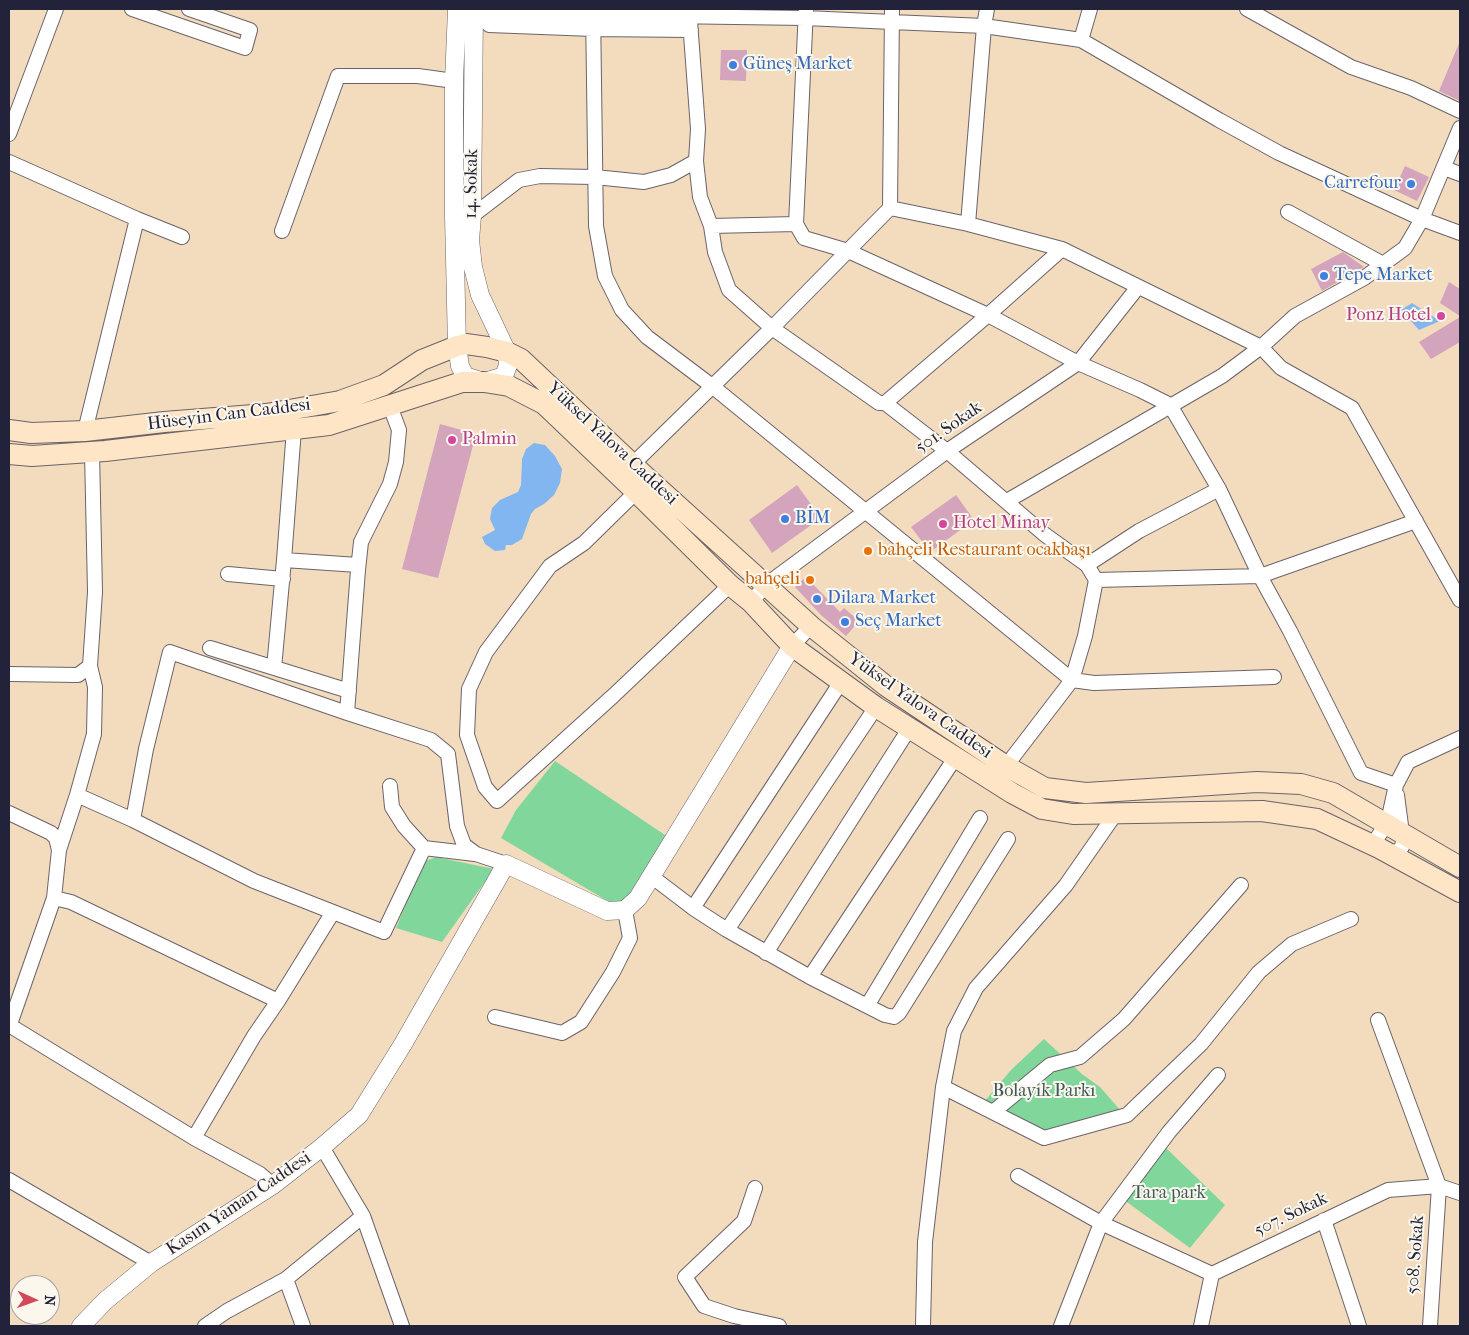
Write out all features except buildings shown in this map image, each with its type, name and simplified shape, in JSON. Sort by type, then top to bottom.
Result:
[{"type":"main road","name":"Yüksel Yalova Caddesi","points":[[462,345],[487,347],[507,352],[521,359],[811,626],[886,686],[1006,766],[1045,788],[1086,792],[1257,782],[1301,784],[1333,793],[1460,867]]},
{"type":"main road","name":"Hüseyin Can Caddesi","points":[[9,430],[31,433],[84,431],[164,422],[266,414],[340,400],[384,385],[422,360],[462,345]]},
{"type":"main road","name":"Yüksel Yalova Caddesi","points":[[462,382],[484,382],[509,386],[544,404],[730,585],[751,602],[792,646],[876,707],[955,758],[1042,809],[1073,814],[1262,811],[1317,819],[1383,850],[1460,892]]},
{"type":"main road","name":"Hüseyin Can Caddesi","points":[[9,454],[32,456],[92,452],[329,425],[462,382]]},
{"type":"street","points":[[9,134],[56,9]]},
{"type":"street","points":[[132,9],[245,48],[250,30],[189,9]]},
{"type":"street","name":"14. Sokak","points":[[457,9],[454,81],[456,313],[462,345],[460,366],[465,376],[484,382]]},
{"type":"street","name":"14. Sokak","points":[[474,9],[472,216],[470,240],[473,267],[478,286],[490,318],[507,352]]},
{"type":"street","points":[[968,224],[986,9]]},
{"type":"street","points":[[1082,40],[1090,9]]},
{"type":"street","points":[[1247,9],[1351,67],[1410,88],[1460,111]]},
{"type":"street","points":[[593,18],[489,25],[489,12],[593,18],[690,19],[806,14],[892,15],[1082,40],[1218,120],[1279,153],[1422,219],[1460,233]]},
{"type":"street","points":[[806,14],[796,224],[804,238],[848,251],[988,315],[1078,362],[1170,405],[1219,489],[1260,576],[1290,631],[1361,773],[1396,785]]},
{"type":"street","points":[[633,464],[772,328],[890,208],[892,15]]},
{"type":"street","points":[[593,18],[596,226],[605,276],[622,310],[647,337],[712,386],[1072,680],[1094,683],[1274,677]]},
{"type":"street","points":[[690,19],[698,129],[696,161],[700,198],[711,226],[715,252],[729,290],[772,328],[879,403],[885,403],[947,451],[1044,534],[1087,565],[1096,580],[1085,636],[1072,680],[1006,766]]},
{"type":"street","points":[[282,231],[338,76],[418,76],[454,81]]},
{"type":"street","points":[[1007,501],[1222,376],[1261,347],[1295,316],[1364,278],[1405,248],[1422,219],[1460,128]]},
{"type":"street","points":[[454,216],[472,216],[519,180],[540,176],[595,177],[644,182],[671,175],[696,161]]},
{"type":"street","points":[[9,162],[137,219],[182,236]]},
{"type":"street","points":[[1444,168],[1460,174]]},
{"type":"street","points":[[890,208],[968,224],[1062,248],[1261,347],[1281,368],[1352,408],[1460,600]]},
{"type":"street","points":[[1288,212],[1384,264]]},
{"type":"street","points":[[84,431],[137,219]]},
{"type":"street","points":[[711,226],[796,224]]},
{"type":"street","points":[[885,403],[988,315],[1062,248]]},
{"type":"street","name":"501. Sokak","points":[[751,602],[766,585],[947,451],[1078,362],[1138,287]]},
{"type":"street","points":[[422,360],[446,339],[456,313]]},
{"type":"street","points":[[484,382],[504,376],[508,365],[507,352]]},
{"type":"street","points":[[347,713],[361,542],[390,484],[396,462],[399,430],[390,406]]},
{"type":"street","points":[[274,668],[283,579],[294,429]]},
{"type":"street","points":[[92,452],[96,592],[90,666],[95,687],[94,734],[59,850],[54,898],[9,1026],[194,1138],[260,1174],[273,1185]]},
{"type":"street","points":[[1087,565],[1139,531],[1219,489]]},
{"type":"street","points":[[636,492],[584,543],[550,566],[486,652],[469,689],[467,735],[485,787],[497,801],[613,696],[730,585]]},
{"type":"street","points":[[1096,580],[1260,576],[1416,521]]},
{"type":"street","points":[[284,560],[358,565]]},
{"type":"street","points":[[228,574],[283,579]]},
{"type":"street","points":[[390,786],[392,807],[404,826],[424,848],[476,854],[506,864],[607,911],[626,910],[638,898],[792,646],[811,626]]},
{"type":"street","points":[[210,648],[349,691]]},
{"type":"street","points":[[133,820],[146,749],[170,652],[431,740],[448,754],[457,826],[464,846],[476,854]]},
{"type":"street","points":[[9,674],[78,675],[90,666]]},
{"type":"street","points":[[693,908],[841,682]]},
{"type":"street","points":[[727,930],[876,707]]},
{"type":"street","points":[[766,953],[910,729]]},
{"type":"street","points":[[1395,830],[1381,832],[1377,838],[1383,850],[1398,851],[1402,847],[1395,830],[1396,785],[1408,762],[1460,738]]},
{"type":"street","points":[[810,977],[955,758]]},
{"type":"street","points":[[77,795],[133,820],[254,881],[384,932],[424,848]]},
{"type":"street","points":[[9,813],[50,833],[56,838],[59,850]]},
{"type":"street","points":[[923,1326],[925,1242],[943,1087],[954,1031],[976,988],[1066,884],[1116,814]]},
{"type":"street","points":[[866,1006],[980,818]]},
{"type":"street","points":[[651,876],[693,908],[766,953],[866,1006],[894,1017],[899,1013],[1008,839]]},
{"type":"street","name":"Kasım Yaman Caddesi","points":[[81,1326],[105,1301],[151,1263],[273,1185],[322,1148],[359,1115],[403,1044],[506,864]]},
{"type":"street","points":[[993,1112],[1050,1065],[1080,1057],[1124,1019],[1240,885]]},
{"type":"street","points":[[54,898],[71,902],[278,1002]]},
{"type":"street","points":[[495,1017],[562,1033],[581,1022],[614,972],[630,938],[626,910]]},
{"type":"street","points":[[194,1138],[254,1036],[278,1002],[333,912]]},
{"type":"street","points":[[943,1087],[1044,1138],[1127,1115],[1201,1044],[1259,972],[1292,944],[1351,919]]},
{"type":"street","points":[[1378,1020],[1439,1186],[1460,1193]]},
{"type":"street","points":[[1061,1326],[1101,1223],[1169,1132],[1218,1075]]},
{"type":"street","points":[[322,1148],[363,1216],[400,1325]]},
{"type":"street","points":[[1018,1176],[1101,1223],[1212,1274],[1201,1326]]},
{"type":"street","points":[[9,1180],[151,1263]]},
{"type":"street","name":"507. Sokak","points":[[1212,1274],[1388,1190],[1439,1186]]},
{"type":"street","name":"508. Sokak","points":[[1430,1326],[1439,1186]]},
{"type":"street","points":[[755,1188],[744,1221],[685,1277],[704,1306],[734,1316],[779,1326]]},
{"type":"street","points":[[205,1326],[226,1312],[286,1279],[363,1216]]},
{"type":"street","points":[[1324,1220],[1359,1326]]},
{"type":"street","points":[[286,1279],[303,1326]]},
{"type":"green space","points":[[555,761],[668,837],[632,895],[626,900],[611,903],[501,838],[516,810]]},
{"type":"green space","points":[[436,857],[494,869],[442,942],[396,928],[423,862]]},
{"type":"green space","name":"Bolayık Parkı","points":[[1044,1039],[1082,1074],[1100,1087],[1121,1111],[1043,1134],[984,1102],[1011,1070]]},
{"type":"green space","name":"Tara park","points":[[1164,1146],[1225,1205],[1190,1248],[1124,1200]]},
{"type":"water","points":[[1412,303],[1440,321],[1419,330],[1401,310]]},
{"type":"water","points":[[534,443],[545,445],[555,456],[562,469],[560,483],[554,495],[531,514],[522,539],[512,545],[506,545],[505,550],[495,551],[485,544],[482,537],[495,530],[490,519],[492,508],[500,500],[518,492],[521,485],[522,459],[526,449]]},
{"type":"place","name":"Güneş Market","points":[[733,65]]},
{"type":"place","name":"Carrefour","points":[[1411,184]]},
{"type":"place","name":"Tepe Market","points":[[1324,276]]},
{"type":"place","name":"Ponz Hotel","points":[[1441,316]]},
{"type":"place","name":"Palmin","points":[[452,440]]},
{"type":"place","name":"BİM","points":[[785,519]]},
{"type":"place","name":"Hotel Minay","points":[[943,524]]},
{"type":"place","name":"bahçeli Restaurant ocakbaşı","points":[[868,551]]},
{"type":"place","name":"bahçeli","points":[[810,580]]},
{"type":"place","name":"Dilara Market","points":[[817,599]]},
{"type":"place","name":"Seç Market","points":[[845,622]]}]
